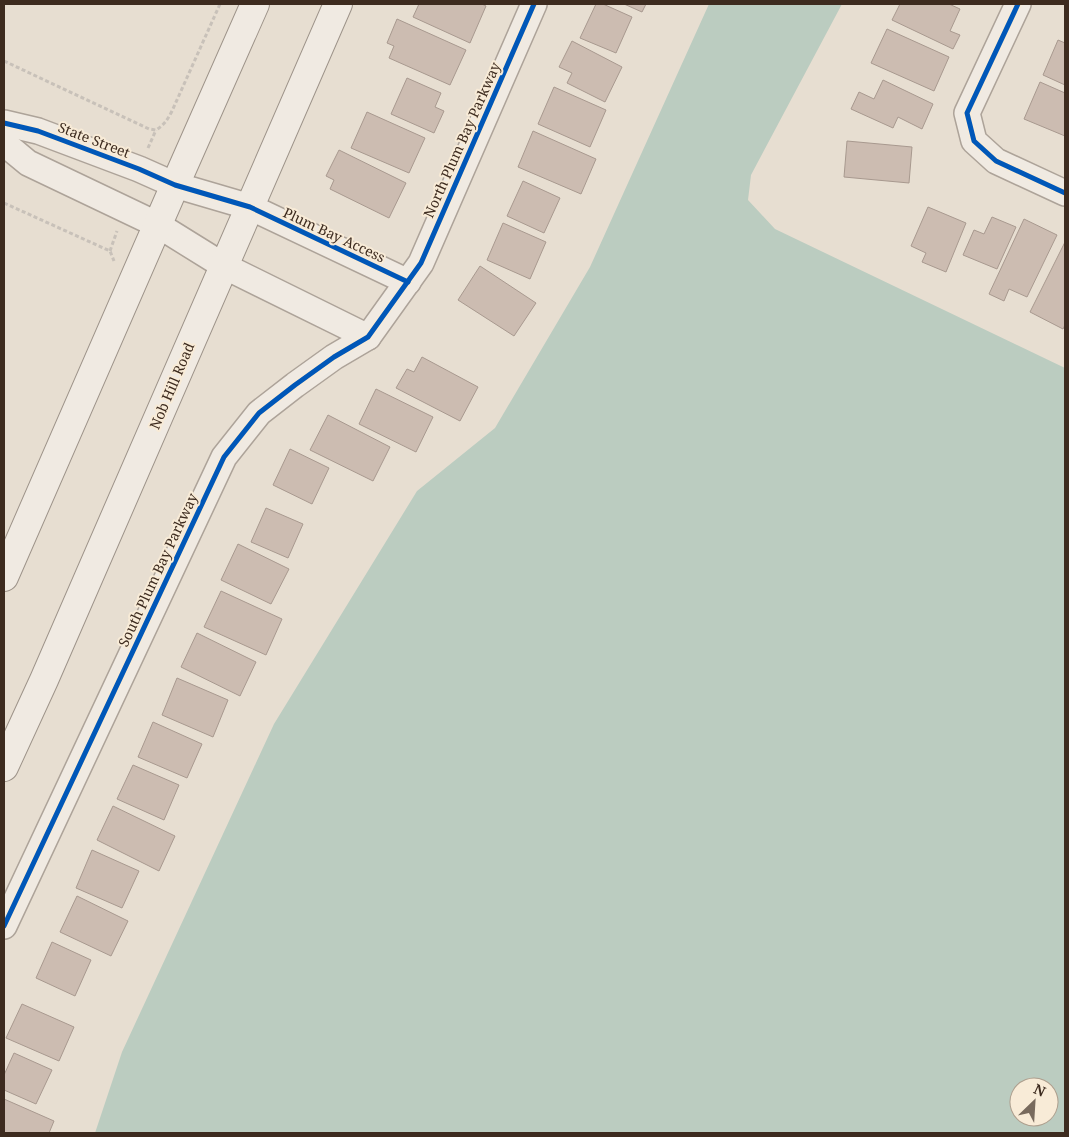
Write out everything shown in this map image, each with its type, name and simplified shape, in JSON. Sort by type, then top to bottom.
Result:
[{"type":"main road","points":[[4,577],[255,4]]},
{"type":"main road","name":"Nob Hill Road","points":[[4,767],[44,680],[338,4]]},
{"type":"street","name":"North Plum Bay Parkway","points":[[408,282],[421,263],[534,4]]},
{"type":"street","points":[[1018,4],[967,113],[974,140],[996,161],[1065,193]]},
{"type":"street","name":"State Street","points":[[4,123],[38,131],[175,184],[250,207]]},
{"type":"street","points":[[4,143],[28,163],[158,225],[224,266],[368,337]]},
{"type":"street","name":"Plum Bay Access","points":[[250,207],[408,282]]},
{"type":"street","name":"South Plum Bay Parkway","points":[[4,926],[224,457],[259,413],[334,356],[368,337],[408,282]]},
{"type":"path","points":[[4,62],[150,129],[156,130],[167,120],[172,111],[220,4]]},
{"type":"path","points":[[4,203],[110,251],[114,260],[113,269]]},
{"type":"shaded area","points":[[709,4],[842,4],[751,175],[748,200],[775,229],[1065,368],[1065,1133],[95,1133],[122,1052],[274,724],[417,491],[495,428],[590,267]]},
{"type":"building","points":[[419,4],[482,4],[486,6],[470,43],[413,17]]},
{"type":"building","points":[[596,4],[603,4],[632,17],[616,53],[580,38]]},
{"type":"building","points":[[624,4],[646,4],[642,12]]},
{"type":"building","points":[[900,4],[949,4],[960,9],[950,31],[960,35],[953,49],[892,20]]},
{"type":"building","points":[[397,19],[466,50],[450,85],[389,58],[394,46],[387,43]]},
{"type":"building","points":[[887,29],[949,57],[934,91],[871,63]]},
{"type":"building","points":[[1058,40],[1065,43],[1065,85],[1043,75]]},
{"type":"building","points":[[572,41],[622,67],[605,102],[567,83],[572,73],[559,67]]},
{"type":"building","points":[[407,78],[441,93],[435,107],[444,111],[434,133],[391,114]]},
{"type":"building","points":[[883,80],[933,104],[922,129],[898,117],[893,128],[851,109],[859,92],[874,99]]},
{"type":"building","points":[[1040,82],[1065,93],[1065,136],[1024,119]]},
{"type":"building","points":[[554,87],[606,110],[590,147],[538,124]]},
{"type":"building","points":[[367,112],[425,138],[409,173],[351,148]]},
{"type":"building","points":[[533,131],[596,159],[581,194],[518,167]]},
{"type":"building","points":[[847,141],[912,147],[909,183],[844,177]]},
{"type":"building","points":[[339,150],[406,183],[389,218],[330,189],[334,180],[326,176]]},
{"type":"building","points":[[523,181],[560,198],[544,233],[507,216]]},
{"type":"building","points":[[928,207],[966,223],[946,272],[922,262],[926,253],[911,246]]},
{"type":"building","points":[[992,217],[1016,227],[997,269],[963,255],[974,230],[984,234]]},
{"type":"building","points":[[1024,219],[1057,235],[1027,297],[1009,289],[1004,301],[989,294]]},
{"type":"building","points":[[503,223],[546,242],[530,279],[487,260]]},
{"type":"building","points":[[1065,242],[1065,325],[1063,329],[1030,312]]},
{"type":"building","points":[[480,266],[536,303],[514,336],[458,300]]},
{"type":"building","points":[[422,357],[478,387],[460,421],[396,388],[407,369],[414,372]]},
{"type":"building","points":[[376,389],[433,417],[416,452],[359,424]]},
{"type":"building","points":[[328,415],[390,447],[373,481],[310,450]]},
{"type":"building","points":[[290,449],[329,468],[312,504],[273,485]]},
{"type":"building","points":[[266,508],[303,524],[288,558],[251,542]]},
{"type":"building","points":[[238,544],[289,569],[271,604],[221,580]]},
{"type":"building","points":[[221,591],[282,619],[266,655],[204,627]]},
{"type":"building","points":[[197,633],[256,662],[240,696],[181,667]]},
{"type":"building","points":[[177,678],[228,700],[213,737],[162,715]]},
{"type":"building","points":[[153,722],[202,744],[187,778],[138,757]]},
{"type":"building","points":[[133,765],[179,785],[164,820],[117,799]]},
{"type":"building","points":[[113,806],[175,836],[159,871],[97,840]]},
{"type":"building","points":[[92,850],[139,871],[122,908],[76,888]]},
{"type":"building","points":[[77,896],[128,921],[111,956],[60,932]]},
{"type":"building","points":[[52,942],[91,960],[75,996],[36,978]]},
{"type":"building","points":[[22,1004],[74,1027],[59,1061],[6,1038]]},
{"type":"building","points":[[14,1053],[52,1070],[36,1104],[4,1090],[4,1075]]},
{"type":"building","points":[[4,1099],[54,1121],[49,1133],[4,1133]]},
{"type":"cycle path","points":[[4,926],[224,457],[259,413],[334,357],[368,337],[421,263],[534,4]]},
{"type":"cycle path","points":[[1018,4],[967,113],[974,141],[996,161],[1065,193]]},
{"type":"cycle path","points":[[4,123],[38,131],[139,169],[175,185],[250,207],[408,282]]}]
